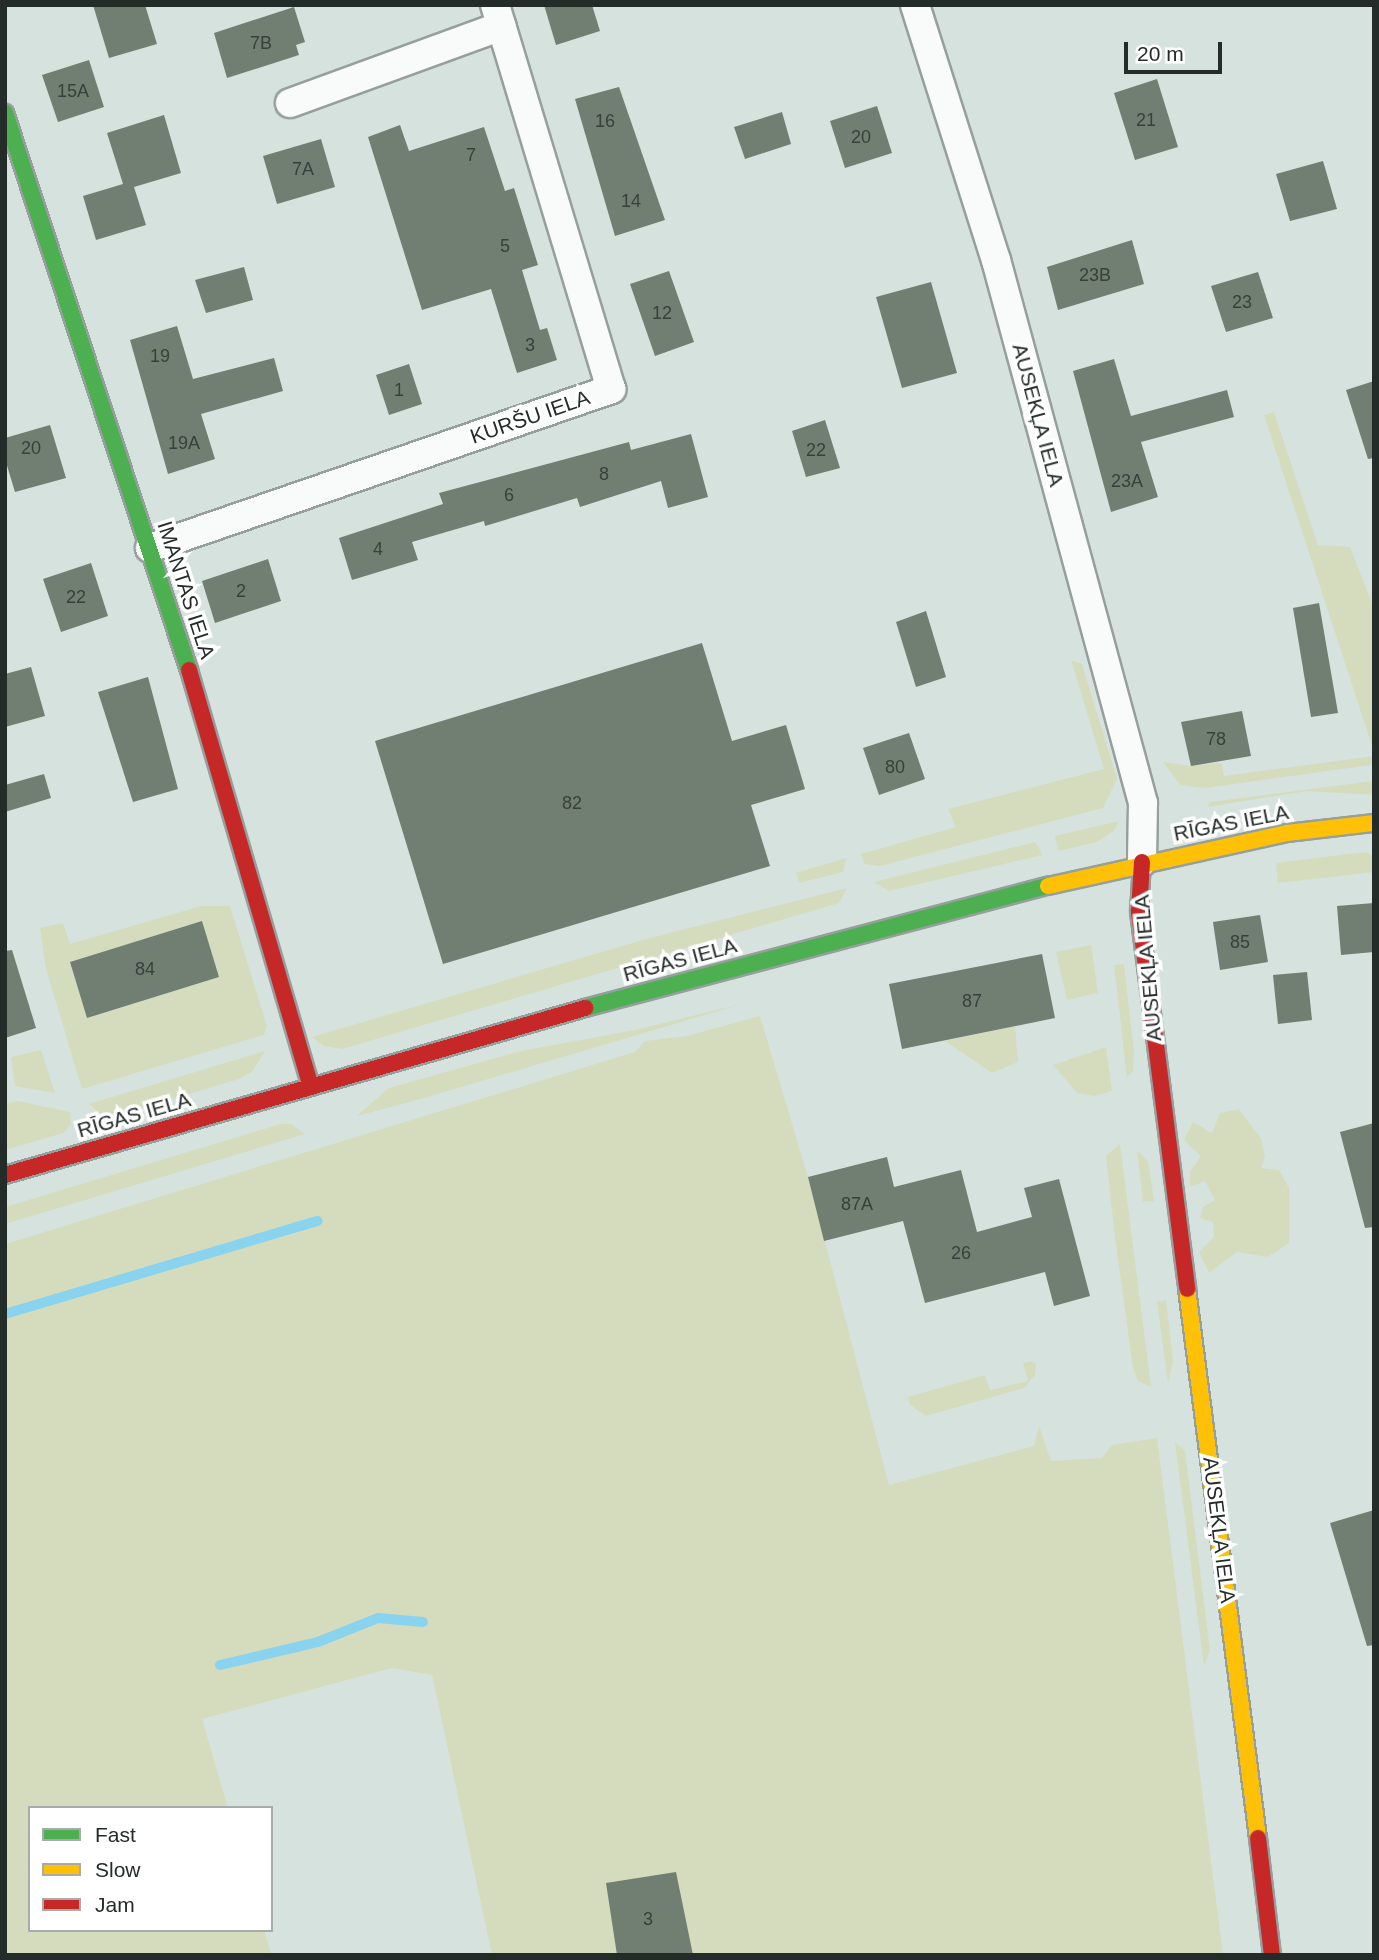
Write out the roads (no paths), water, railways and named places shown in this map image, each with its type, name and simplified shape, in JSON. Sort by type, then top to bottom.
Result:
[{"type":"street","name":"AUSEKĻA IELA","points":[[915,5],[996,260],[1143,803],[1139,912],[1161,1105],[1215,1492],[1272,1955]]},
{"type":"street","points":[[290,103],[498,16]]},
{"type":"street","name":"KURŠU IELA","points":[[150,548],[611,389],[498,16]]},
{"type":"street","name":"IMANTAS IELA","points":[[5,114],[205,719],[310,1085]]},
{"type":"street","name":"RĪGAS IELA","points":[[5,1175],[612,1000],[1142,862],[1287,833],[1374,823]]},
{"type":"waterway","points":[[5,1314],[317,1221]]},
{"type":"waterway","points":[[220,1665],[318,1642],[378,1618],[423,1622]]}]
